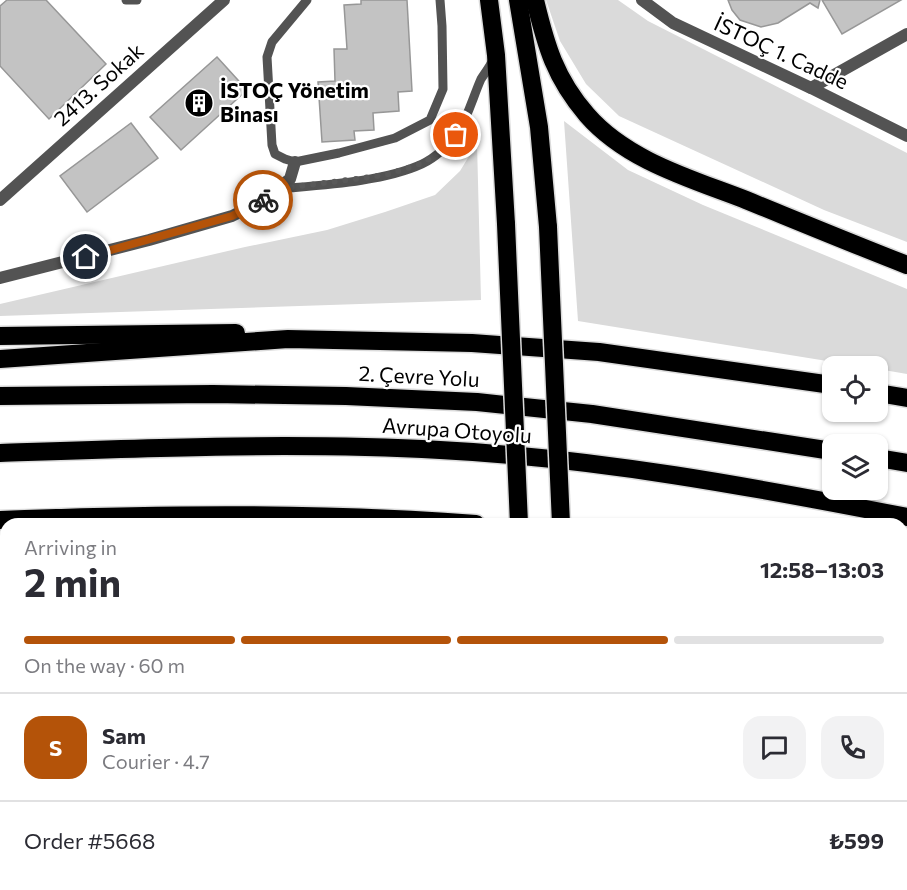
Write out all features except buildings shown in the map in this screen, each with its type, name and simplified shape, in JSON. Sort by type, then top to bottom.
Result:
[{"type":"highway","points":[[489,0],[496,55],[506,224],[519,518]]},
{"type":"highway","points":[[518,0],[539,127],[548,227],[561,518]]},
{"type":"highway","points":[[535,0],[553,64],[574,100],[613,140],[656,164],[907,265]]},
{"type":"highway","points":[[0,336],[226,332],[288,339],[472,343],[599,352],[822,385]]},
{"type":"highway","points":[[0,359],[288,339]]},
{"type":"highway","name":"2. Çevre Yolu","points":[[0,396],[213,394],[346,396],[477,402],[592,414],[822,449]]},
{"type":"highway","points":[[888,395],[907,398]]},
{"type":"highway","name":"Avrupa Otoyolu","points":[[0,453],[220,447],[441,450],[584,463],[690,477],[907,518]]},
{"type":"highway","points":[[888,460],[907,463]]},
{"type":"highway","points":[[63,518],[307,515],[363,518]]},
{"type":"street","name":"2413. Sokak","points":[[0,200],[224,0]]},
{"type":"street","name":"İSTOÇ 1. Cadde","points":[[643,0],[673,23],[907,136]]},
{"type":"street","points":[[811,88],[907,34]]},
{"type":"street","points":[[0,278],[232,216],[258,203],[290,179],[295,162]]},
{"type":"lane","points":[[126,0],[137,0]]},
{"type":"lane","points":[[306,0],[272,42],[267,57],[275,154],[295,162],[395,138],[430,120],[443,89],[440,0]]},
{"type":"lane","points":[[278,189],[386,175],[423,163],[439,152],[456,135],[473,103],[481,79],[496,55]]},
{"type":"shaded area","points":[[546,0],[618,0],[648,21],[907,153],[907,242],[824,210],[619,116],[586,84],[560,41]]},
{"type":"shaded area","points":[[564,121],[628,170],[703,205],[907,289],[907,374],[888,371],[888,356],[822,356],[822,360],[578,321]]},
{"type":"shaded area","points":[[477,143],[481,300],[0,316],[0,304],[327,230],[435,195],[460,171]]},
{"type":"way so far","points":[[263,200],[278,189],[386,175],[423,163],[439,152],[456,135]]},
{"type":"place","name":"İSTOÇ Yönetim Binası","points":[[199,103]]},
{"type":"route","points":[[86,257],[232,216],[263,200]]}]
